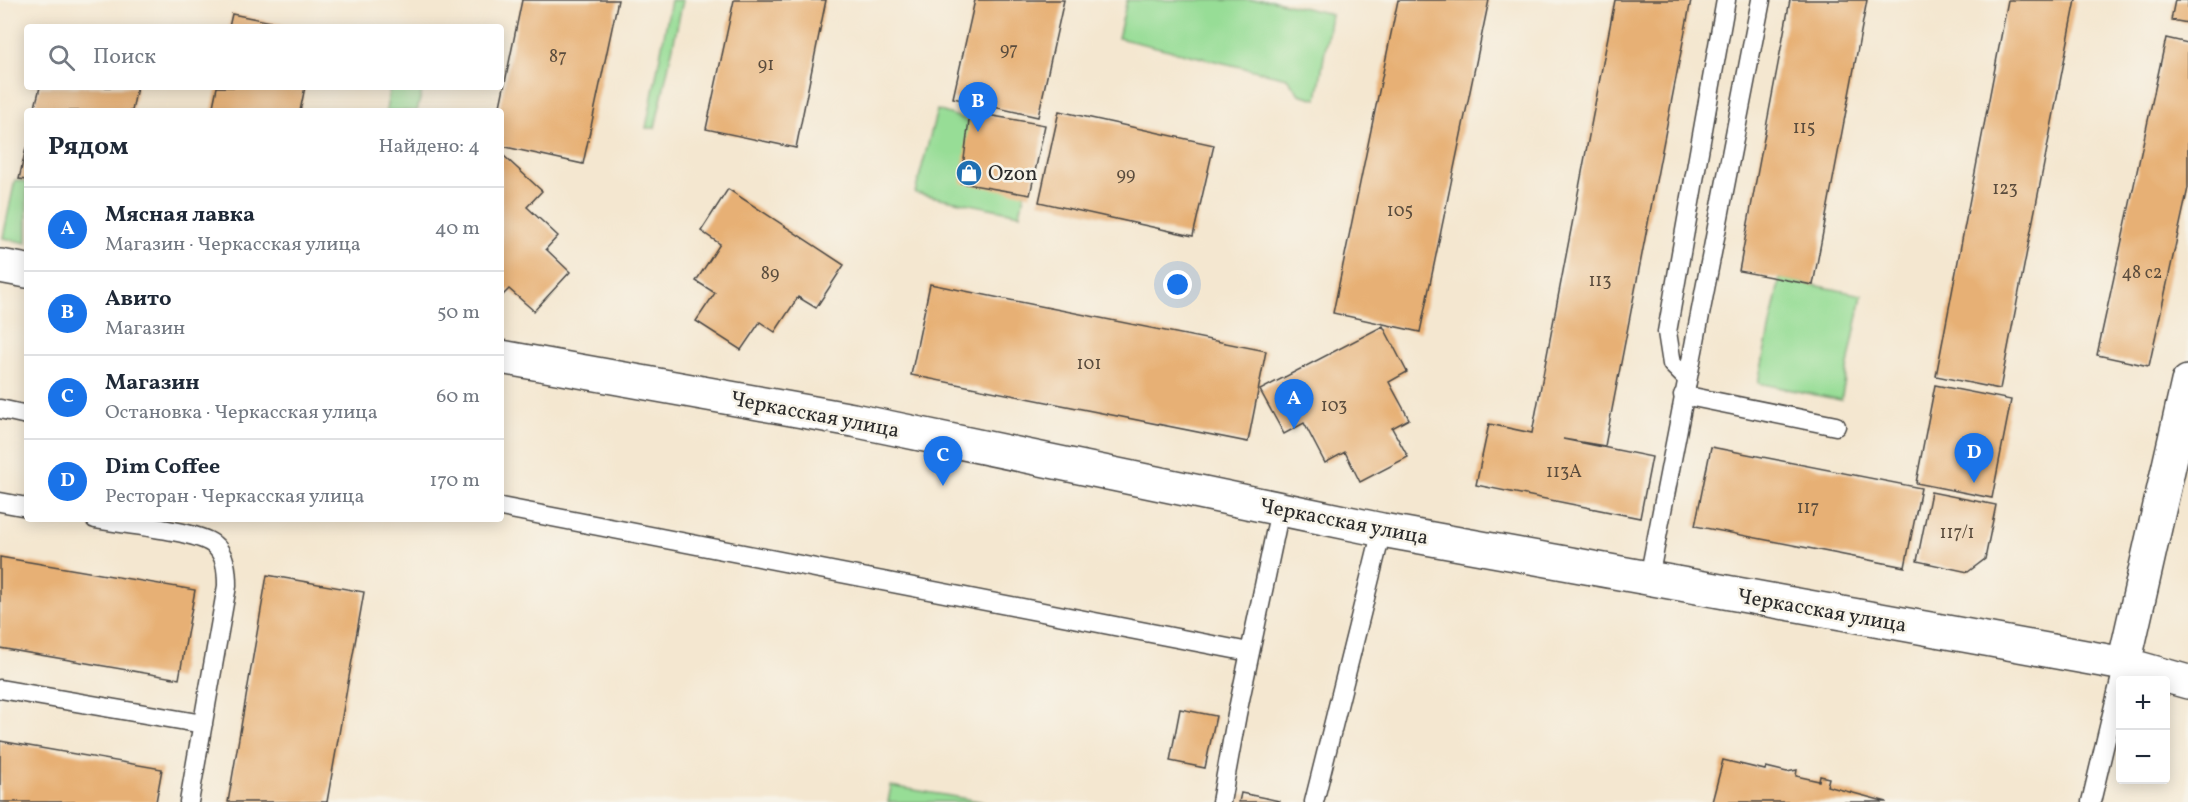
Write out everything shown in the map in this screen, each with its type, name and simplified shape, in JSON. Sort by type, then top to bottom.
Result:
[{"type":"street","points":[[0,266],[24,270]]},
{"type":"street","name":"Черкасская улица","points":[[504,358],[853,420],[1382,530],[2124,664],[2188,682]]},
{"type":"street","points":[[2124,664],[2188,382]]},
{"type":"lane","points":[[1726,0],[1667,332],[1672,364],[1684,386],[1836,426]]},
{"type":"lane","points":[[1649,578],[1684,386],[1761,0]]},
{"type":"lane","points":[[1713,71],[1745,78]]},
{"type":"lane","points":[[0,410],[24,414]]},
{"type":"lane","points":[[0,502],[24,506]]},
{"type":"lane","points":[[504,508],[1249,652]]},
{"type":"lane","points":[[112,522],[197,537],[213,544],[222,555],[227,569],[227,586],[189,802]]},
{"type":"lane","points":[[1221,802],[1249,652],[1277,524]]},
{"type":"lane","points":[[1314,802],[1382,530]]},
{"type":"lane","points":[[2091,802],[2124,664]]},
{"type":"lane","points":[[0,689],[203,724]]},
{"type":"green space","points":[[671,0],[683,0],[655,128],[646,128]]},
{"type":"green space","points":[[1127,0],[1271,0],[1331,14],[1317,99],[1299,94],[1287,78],[1118,38]]},
{"type":"green space","points":[[390,90],[422,90],[418,108],[386,108]]},
{"type":"green space","points":[[937,110],[1036,142],[1020,214],[915,193]]},
{"type":"green space","points":[[15,180],[24,182],[24,242],[3,238]]},
{"type":"green space","points":[[1780,278],[1862,295],[1841,400],[1758,383]]},
{"type":"green space","points":[[891,786],[985,802],[888,802]]},
{"type":"building","points":[[522,0],[618,0],[583,164],[504,147],[504,108],[500,108]]},
{"type":"building","points":[[734,0],[826,0],[796,148],[706,129]]},
{"type":"building","points":[[975,0],[1064,0],[1038,117],[953,98]]},
{"type":"building","points":[[1398,0],[1489,0],[1420,332],[1333,313]]},
{"type":"building","points":[[1615,0],[1691,0],[1605,446],[1563,439],[1652,457],[1640,518],[1476,485],[1489,424],[1532,433]]},
{"type":"building","points":[[1790,0],[1867,0],[1813,285],[1739,271]]},
{"type":"building","points":[[2008,0],[2076,0],[2000,389],[1936,376]]},
{"type":"building","points":[[2175,0],[2188,0],[2188,23],[2171,20]]},
{"type":"building","points":[[232,14],[281,24],[230,24]]},
{"type":"building","points":[[2166,38],[2188,43],[2188,188],[2149,366],[2097,355]]},
{"type":"building","points":[[39,90],[136,90],[133,108],[35,108]]},
{"type":"building","points":[[216,90],[304,90],[301,108],[213,108]]},
{"type":"building","points":[[1059,111],[1214,145],[1193,236],[1039,202]]},
{"type":"building","points":[[970,112],[1045,125],[1030,195],[961,183]]},
{"type":"building","points":[[504,156],[542,191],[527,207],[558,236],[546,249],[570,272],[534,311],[509,289],[504,294]]},
{"type":"building","points":[[24,157],[24,180],[19,179]]},
{"type":"building","points":[[728,189],[844,265],[816,308],[798,297],[775,332],[760,322],[741,350],[696,321],[715,293],[696,281],[720,244],[701,231]]},
{"type":"building","points":[[930,284],[1266,351],[1248,442],[911,375]]},
{"type":"building","points":[[1383,326],[1407,372],[1389,382],[1409,419],[1392,428],[1408,457],[1360,482],[1345,452],[1325,463],[1304,423],[1284,434],[1260,390]]},
{"type":"building","points":[[1935,385],[2011,400],[1992,498],[1916,483]]},
{"type":"building","points":[[1711,447],[1921,488],[1905,567],[1695,526]]},
{"type":"building","points":[[1931,492],[1996,505],[1985,559],[1968,572],[1917,561]]},
{"type":"building","points":[[0,557],[195,590],[179,679],[0,648]]},
{"type":"building","points":[[267,575],[364,592],[327,802],[228,802]]},
{"type":"building","points":[[1180,709],[1216,716],[1205,768],[1170,761]]},
{"type":"building","points":[[0,741],[162,769],[156,802],[0,802]]},
{"type":"building","points":[[1723,760],[1765,770],[1766,767],[1787,772],[1797,770],[1796,776],[1819,781],[1820,776],[1829,778],[1827,786],[1887,802],[1712,802]]},
{"type":"building","points":[[1241,793],[1280,801],[1280,802],[1239,802]]},
{"type":"place","name":"Авито","points":[[978,132]]},
{"type":"place","name":"Ozon","points":[[969,173]]},
{"type":"place","name":"Мясная лавка","points":[[1294,429]]},
{"type":"place","name":"Dim Coffee","points":[[1974,483]]},
{"type":"place","name":"Магазин","points":[[943,486]]}]
